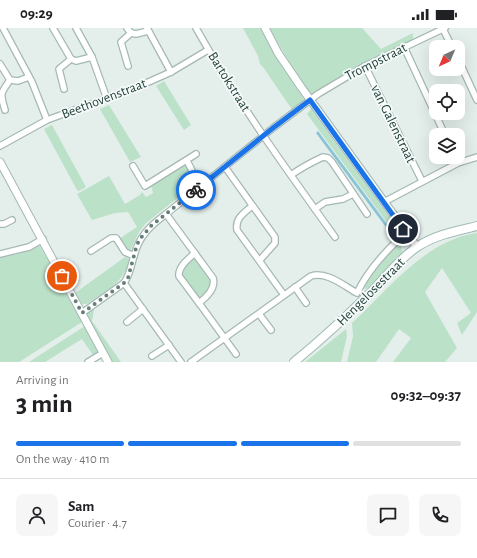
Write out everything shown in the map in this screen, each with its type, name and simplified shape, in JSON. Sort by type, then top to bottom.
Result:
[{"type":"main road","name":"Hengelosestraat","points":[[294,362],[324,338],[401,260],[417,247],[439,236],[477,226]]},
{"type":"street","points":[[3,28],[29,77],[48,120]]},
{"type":"street","points":[[53,28],[71,59],[76,61],[92,57]]},
{"type":"street","points":[[76,28],[92,57],[107,99]]},
{"type":"street","points":[[127,28],[131,34]]},
{"type":"street","name":"Bartokstraat","points":[[196,28],[208,50],[263,136],[335,237]]},
{"type":"street","points":[[265,28],[278,53],[310,100],[417,247]]},
{"type":"street","points":[[444,28],[449,40]]},
{"type":"street","name":"Trompstraat","points":[[124,283],[128,278],[139,240],[151,226],[200,186],[263,136],[333,84],[365,66],[444,28]]},
{"type":"street","points":[[128,66],[121,42],[131,34],[136,34],[148,29],[171,72]]},
{"type":"street","points":[[404,47],[442,128]]},
{"type":"street","name":"Beethovenstraat","points":[[0,146],[48,120],[107,99],[171,72],[208,50]]},
{"type":"street","points":[[64,89],[59,69],[71,59]]},
{"type":"street","points":[[0,64],[10,80]]},
{"type":"street","name":"van Galenstraat","points":[[365,66],[422,181]]},
{"type":"street","points":[[465,73],[477,100]]},
{"type":"street","points":[[10,80],[18,81],[29,77]]},
{"type":"street","points":[[5,110],[0,97],[1,92],[10,80]]},
{"type":"street","points":[[134,166],[145,186],[196,154]]},
{"type":"street","points":[[291,175],[305,165],[313,163],[323,157],[328,158],[352,194],[368,214]]},
{"type":"street","points":[[465,159],[477,157]]},
{"type":"street","points":[[187,161],[193,171],[195,179],[200,186]]},
{"type":"street","points":[[0,162],[43,239],[108,362]]},
{"type":"street","points":[[384,202],[450,164]]},
{"type":"street","points":[[224,167],[275,237],[275,243],[260,260]]},
{"type":"street","points":[[315,209],[326,202],[343,199],[352,194]]},
{"type":"street","points":[[252,206],[237,220],[237,230],[284,295]]},
{"type":"street","points":[[166,214],[213,278],[215,284],[214,287],[199,303]]},
{"type":"street","points":[[0,224],[4,224],[12,220]]},
{"type":"street","points":[[91,251],[111,238],[116,238],[125,252],[134,256]]},
{"type":"street","points":[[0,254],[29,247],[43,239]]},
{"type":"street","points":[[357,293],[379,258],[399,239]]},
{"type":"street","points":[[195,253],[180,268],[179,276],[236,354]]},
{"type":"street","points":[[191,362],[311,276],[317,274],[324,275],[357,293],[364,299]]},
{"type":"street","points":[[82,313],[124,283],[168,345],[182,362]]},
{"type":"street","points":[[295,287],[306,303]]},
{"type":"street","points":[[127,322],[143,309]]},
{"type":"street","points":[[259,314],[271,330]]},
{"type":"street","points":[[152,356],[168,345]]},
{"type":"street","points":[[88,362],[103,353]]},
{"type":"green space","points":[[243,28],[261,28],[273,51],[303,98],[304,101],[293,111],[260,64],[258,56]]},
{"type":"green space","points":[[269,28],[362,28],[381,49],[413,33],[413,42],[312,96],[295,72]]},
{"type":"green space","points":[[164,81],[191,125],[184,130],[156,86]]},
{"type":"green space","points":[[109,105],[141,157],[130,162],[100,109]]},
{"type":"green space","points":[[311,109],[401,233],[394,239],[394,232],[307,114]]},
{"type":"green space","points":[[52,125],[86,187],[79,191],[77,190],[44,129]]},
{"type":"green space","points":[[185,163],[191,172],[195,184],[146,223],[139,232],[129,253],[119,239],[137,227],[128,212],[115,213],[92,220],[77,194],[109,176],[125,204],[140,195],[142,192],[146,197],[153,193],[151,185]]},
{"type":"green space","points":[[477,233],[477,312],[462,335],[457,323],[471,313],[442,268],[425,292],[457,348],[445,362],[393,362],[411,338],[399,329],[376,362],[347,362],[353,336],[352,323],[408,268],[424,256],[441,245],[458,238]]},
{"type":"green space","points":[[401,240],[401,248],[403,252],[368,288],[365,289],[364,285],[372,273]]},
{"type":"green space","points":[[40,246],[82,322],[19,362],[0,362],[0,257],[18,254]]},
{"type":"green space","points":[[125,257],[129,259],[127,267],[119,280],[107,291],[87,304],[82,304],[75,293]]},
{"type":"green space","points":[[193,259],[196,259],[212,281],[212,286],[202,297],[198,298],[181,275],[185,265]]},
{"type":"green space","points":[[93,308],[92,321],[121,362],[111,362],[87,318],[88,312]]},
{"type":"green space","points":[[85,326],[97,348],[97,352],[93,355],[82,339],[45,362],[29,362]]},
{"type":"green space","points":[[346,329],[347,336],[341,362],[305,362]]},
{"type":"water","points":[[318,131],[393,232],[391,234],[316,133]]},
{"type":"way so far","points":[[62,276],[82,313],[124,283],[128,278],[139,240],[151,226],[196,190]]},
{"type":"route","points":[[196,190],[310,100],[403,229]]}]
